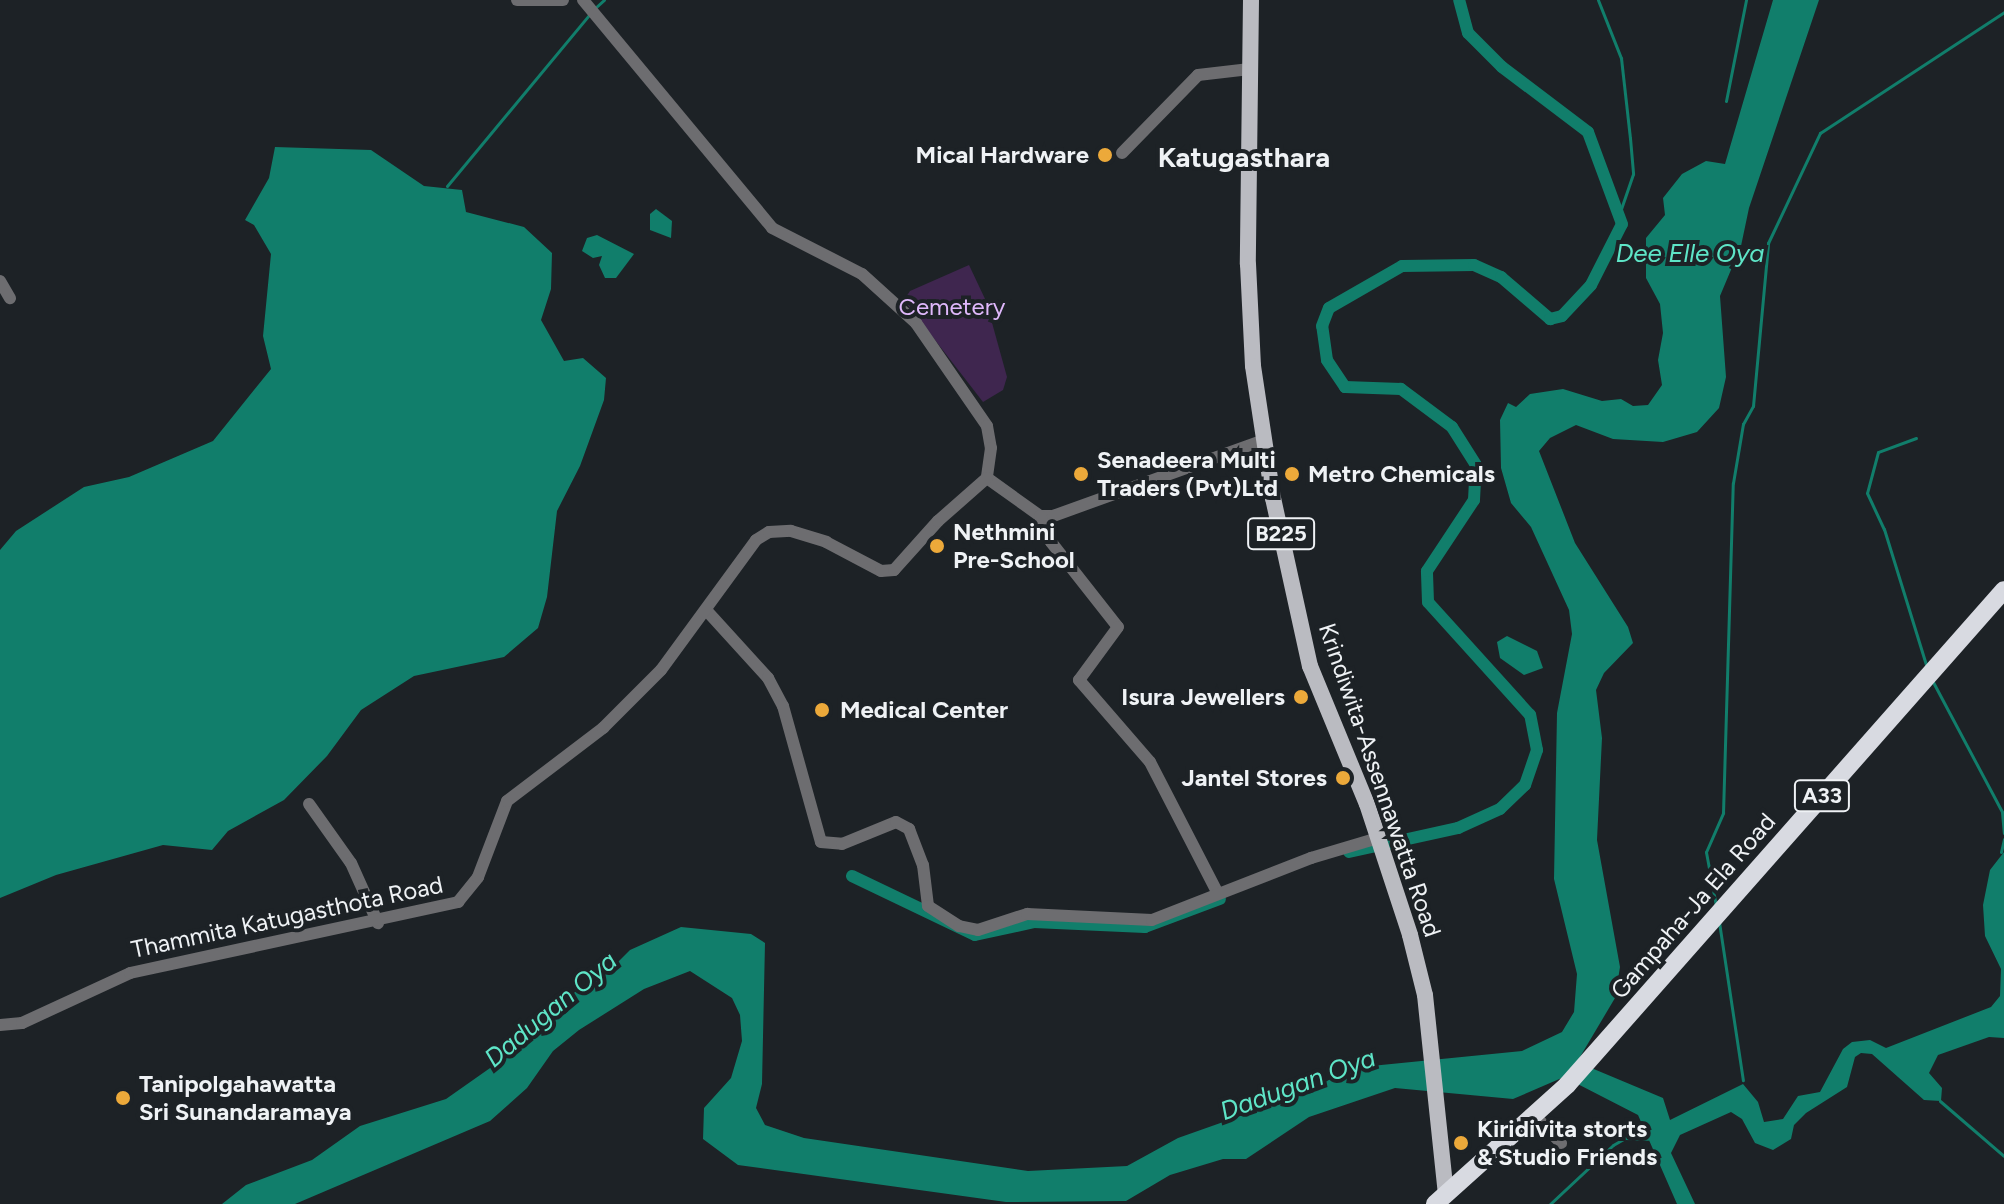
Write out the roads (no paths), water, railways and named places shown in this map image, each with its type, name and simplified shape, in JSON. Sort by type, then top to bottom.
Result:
[{"type":"highway","name":"Gampaha-Ja Ela Road","points":[[1441,1199],[1567,1085],[2004,590]]},
{"type":"main road","name":"Krindiwita-Assennawatta Road","points":[[1251,0],[1246,218],[1253,366],[1264,440],[1302,640],[1378,838],[1410,935],[1430,1048],[1441,1199]]},
{"type":"street","points":[[517,0],[563,0]]},
{"type":"street","points":[[583,0],[753,209],[772,228],[814,248],[885,291],[925,336],[987,426],[991,448],[987,478],[1040,516],[1051,542],[1118,627],[1079,680],[1150,762],[1218,894]]},
{"type":"street","points":[[1122,153],[1198,75],[1250,69]]},
{"type":"street","points":[[0,281],[10,298]]},
{"type":"street","points":[[1040,516],[1071,512],[1128,485],[1264,440]]},
{"type":"street","name":"Thammita Katugasthota Road","points":[[0,1025],[22,1023],[130,973],[445,908],[467,896],[507,801],[603,728],[661,670],[756,540],[769,532],[803,535],[881,571],[894,570],[938,521],[987,478]]},
{"type":"street","points":[[707,611],[758,666],[783,706],[821,842],[842,844],[896,822],[909,829],[923,865],[928,906],[944,918],[978,930],[1027,914],[1152,920],[1378,838]]},
{"type":"street","points":[[309,804],[351,863],[378,923]]},
{"type":"street","points":[[1534,1115],[1561,1143]]},
{"type":"water","name":"Dee Elle Oya","points":[[1773,0],[1819,0],[1749,208],[1741,246],[1720,296],[1726,377],[1719,408],[1697,432],[1663,442],[1613,439],[1576,425],[1550,438],[1539,451],[1575,543],[1628,627],[1633,643],[1604,673],[1596,690],[1602,738],[1597,840],[1620,967],[1615,998],[1577,1062],[1663,1098],[1670,1120],[1743,1084],[1758,1102],[1764,1122],[1783,1119],[1798,1096],[1820,1092],[1843,1049],[1852,1042],[1870,1040],[1886,1048],[1991,1007],[2000,996],[2001,969],[1985,936],[1983,905],[1990,870],[2004,852],[2004,1038],[1989,1037],[1938,1055],[1929,1073],[1942,1088],[1941,1101],[1924,1100],[1872,1054],[1861,1053],[1855,1057],[1847,1087],[1806,1113],[1794,1125],[1791,1139],[1773,1150],[1755,1143],[1742,1119],[1731,1112],[1680,1135],[1671,1153],[1695,1204],[1677,1204],[1638,1115],[1564,1077],[1513,1099],[1395,1088],[1309,1117],[1246,1159],[1223,1159],[1170,1175],[1126,1201],[1006,1202],[738,1165],[703,1139],[704,1108],[731,1078],[742,1041],[740,1015],[732,998],[690,971],[644,989],[579,1030],[553,1051],[527,1088],[490,1121],[295,1204],[222,1204],[246,1185],[312,1160],[360,1126],[446,1099],[537,1035],[561,1001],[610,970],[630,950],[681,927],[751,934],[765,943],[762,1084],[756,1108],[765,1125],[804,1138],[1028,1171],[1127,1166],[1178,1138],[1305,1093],[1351,1068],[1522,1051],[1562,1032],[1574,1012],[1577,974],[1554,879],[1557,713],[1572,634],[1569,610],[1531,527],[1511,503],[1501,468],[1500,420],[1508,403],[1516,407],[1530,394],[1563,389],[1602,401],[1621,399],[1633,406],[1648,405],[1662,385],[1658,360],[1663,333],[1660,304],[1646,278],[1646,238],[1665,215],[1663,198],[1682,174],[1706,161],[1725,164]]},
{"type":"water","points":[[275,147],[371,150],[424,186],[462,190],[466,212],[524,227],[552,253],[551,289],[541,320],[564,361],[583,358],[606,378],[604,400],[580,466],[557,511],[547,597],[538,628],[504,657],[414,676],[361,710],[327,756],[284,800],[228,831],[212,850],[163,845],[56,875],[0,898],[0,550],[16,531],[84,487],[129,477],[213,441],[271,369],[263,336],[271,254],[254,225],[245,220],[269,178]]},
{"type":"water","points":[[656,209],[672,221],[671,238],[650,230],[650,214]]},
{"type":"water","points":[[597,235],[634,254],[616,278],[605,278],[599,265],[602,256],[593,258],[582,251],[587,238]]},
{"type":"water","points":[[1507,636],[1537,651],[1543,668],[1524,675],[1500,658],[1497,642]]},
{"type":"waterway","points":[[595,8],[604,0]]},
{"type":"waterway","points":[[1349,852],[1458,828],[1500,809],[1525,785],[1537,750],[1530,715],[1428,602],[1427,571],[1474,500],[1476,465],[1452,427],[1401,389],[1345,387],[1327,360],[1322,326],[1329,308],[1402,266],[1474,265],[1501,277],[1550,319],[1562,316],[1591,285],[1622,224],[1588,132],[1502,67],[1468,33],[1459,0]]},
{"type":"waterway","points":[[1598,0],[1621,58],[1630,138],[1633,174],[1620,212]]},
{"type":"waterway","points":[[1726,101],[1746,0]]},
{"type":"waterway","points":[[1716,906],[1706,852],[1723,813],[1733,483],[1743,424],[1753,406],[1768,243],[1820,133],[2004,12]]},
{"type":"waterway","points":[[447,186],[590,14]]},
{"type":"waterway","points":[[1916,438],[1878,452],[1867,493],[1884,529],[1927,668]]},
{"type":"waterway","points":[[1933,682],[2002,812],[2004,833]]},
{"type":"waterway","points":[[2001,852],[2004,839]]},
{"type":"waterway","points":[[852,876],[975,935],[1034,922],[1145,927],[1220,899]]},
{"type":"waterway","points":[[1719,922],[1743,1080]]},
{"type":"waterway","points":[[1940,1101],[2004,1156]]},
{"type":"waterway","points":[[1550,1204],[1613,1145],[1625,1138],[1648,1139]]},
{"type":"place","name":"Mical Hardware","points":[[1105,155]]},
{"type":"place","name":"Senadeera Multi Traders (Pvt)Ltd","points":[[1081,474]]},
{"type":"place","name":"Metro Chemicals","points":[[1292,474]]},
{"type":"place","name":"Nethmini Pre-School","points":[[937,546]]},
{"type":"place","name":"Isura Jewellers","points":[[1301,697]]},
{"type":"place","name":"Medical Center","points":[[822,710]]},
{"type":"place","name":"Jantel Stores","points":[[1343,778]]},
{"type":"place","name":"Tanipolgahawatta Sri Sunandaramaya","points":[[123,1098]]},
{"type":"place","name":"Kiridivita storts & Studio Friends","points":[[1461,1143]]},
{"type":"district","name":"Katugasthara","points":[[1244,157]]},
{"type":"park label","name":"Cemetery","points":[[952,307]]},
{"type":"water label","name":"Dadugan Oya","points":[[551,1010]]},
{"type":"water label","name":"Dadugan Oya","points":[[1298,1085]]}]
